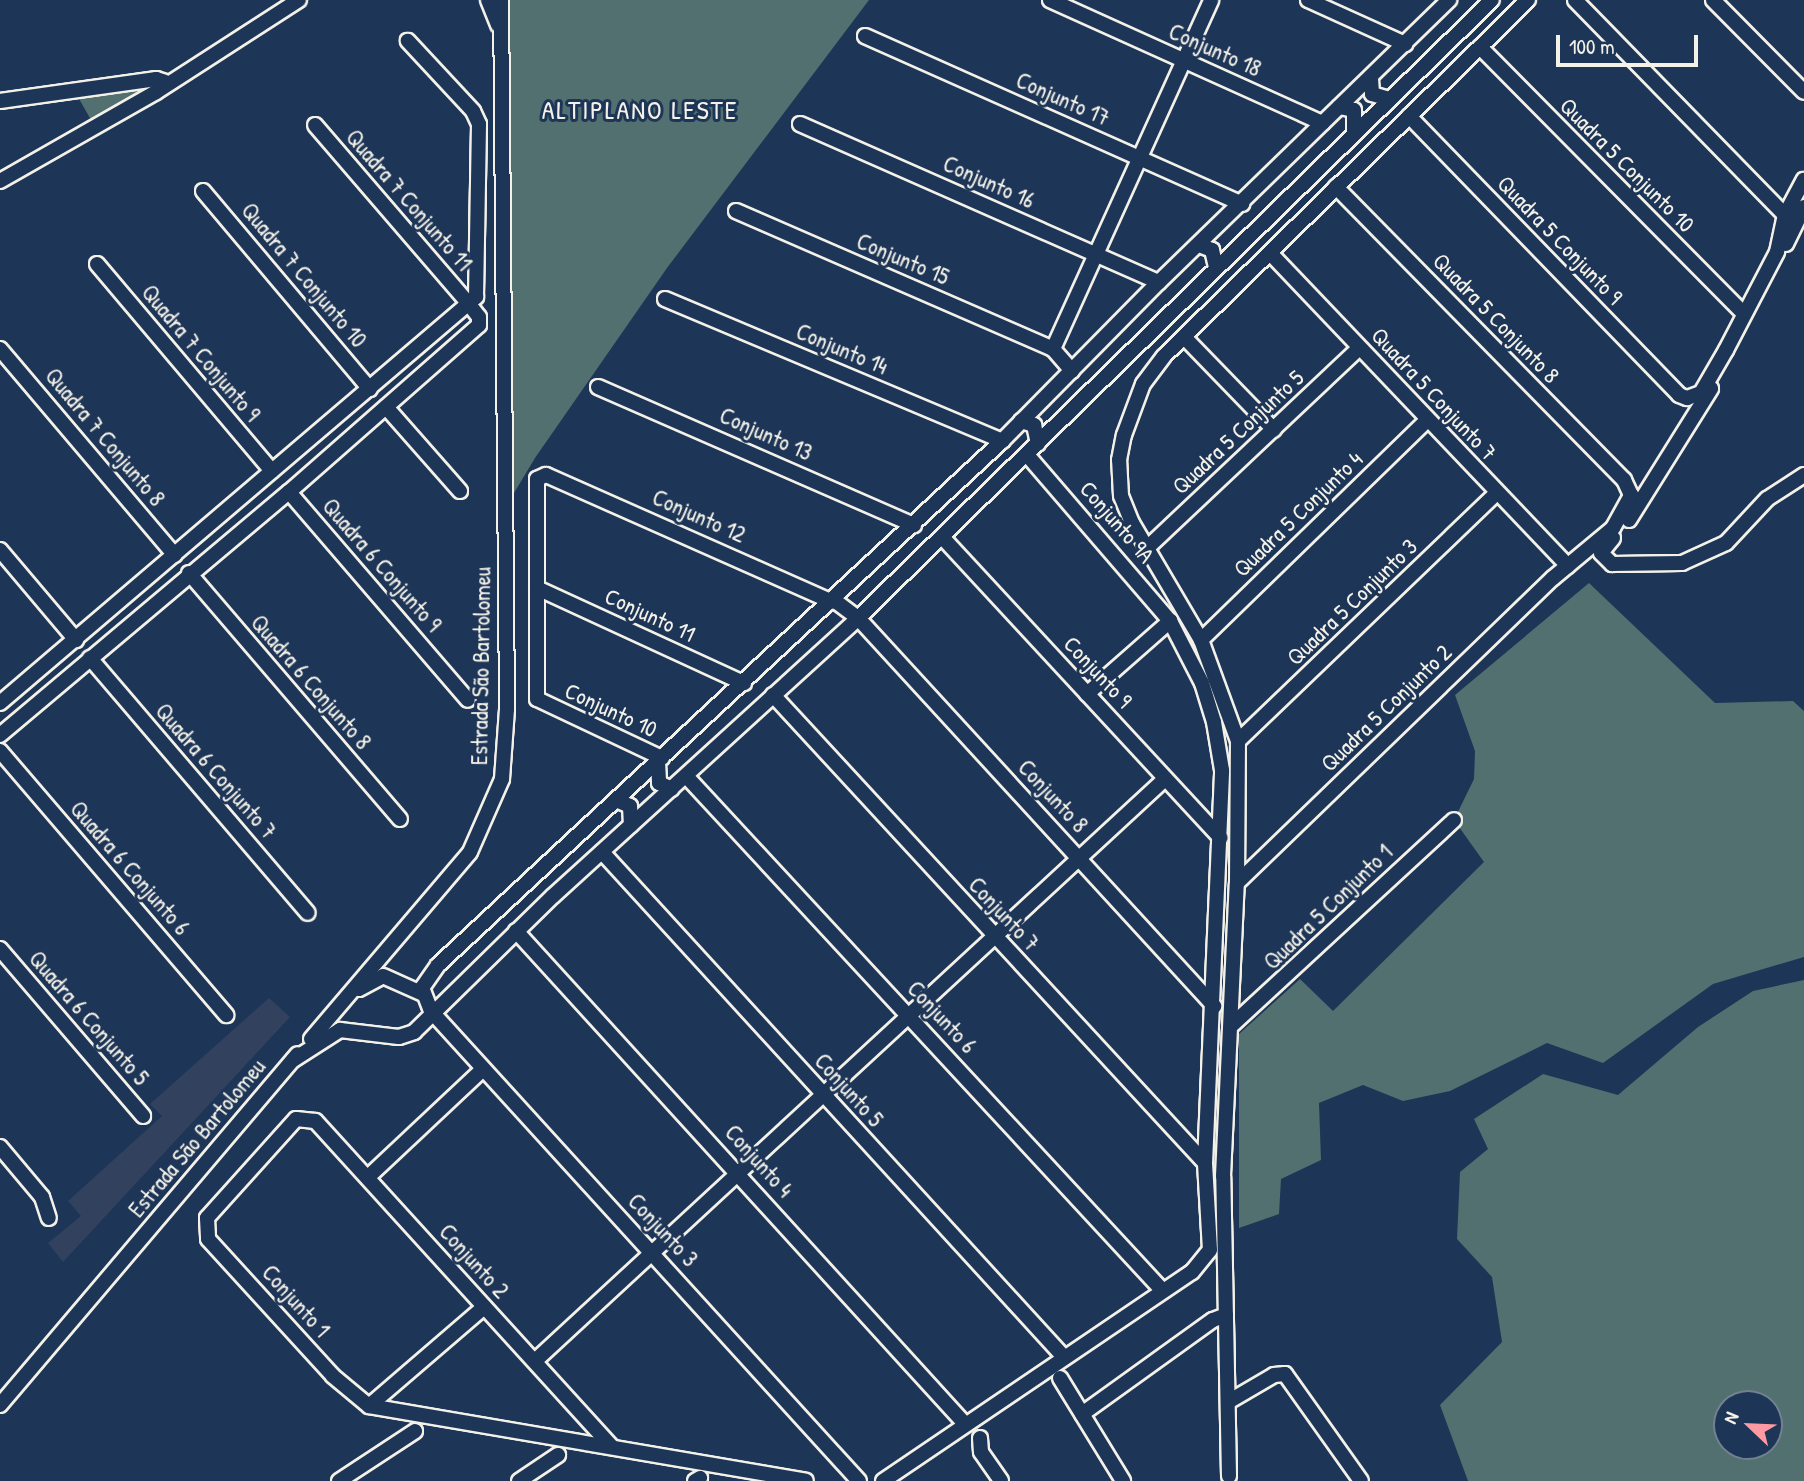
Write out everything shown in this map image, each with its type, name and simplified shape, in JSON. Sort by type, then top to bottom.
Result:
[{"type":"street","points":[[0,181],[156,92],[165,82],[299,0]]},
{"type":"street","points":[[488,0],[499,26]]},
{"type":"street","name":"Estrada São Bartolomeu","points":[[0,1405],[470,852],[496,800],[505,762],[499,26],[501,0]]},
{"type":"street","name":"Conjunto 18","points":[[1050,0],[1322,124]]},
{"type":"street","points":[[1072,371],[1053,349],[1210,0]]},
{"type":"street","points":[[1308,0],[1405,44]]},
{"type":"street","points":[[422,990],[438,965],[871,566],[1002,441],[1159,282],[1371,79],[1449,0]]},
{"type":"street","points":[[293,1060],[340,1030],[407,1036],[516,931],[858,618],[1492,0]]},
{"type":"street","points":[[1229,1479],[1223,1176],[1237,883],[1238,741],[1201,640],[1147,548],[1121,496],[1119,460],[1131,407],[1143,384],[1184,337],[1528,0]]},
{"type":"street","points":[[1575,0],[1785,215]]},
{"type":"street","points":[[1713,0],[1804,92]]},
{"type":"street","name":"Conjunto 17","points":[[865,36],[1139,157],[1237,209]]},
{"type":"street","points":[[0,704],[476,297],[479,281],[479,124],[472,111],[408,41]]},
{"type":"street","name":"Quadra 5 Conjunto 10","points":[[1480,47],[1744,314]]},
{"type":"street","points":[[0,101],[156,79],[165,82]]},
{"type":"street","points":[[1371,79],[1372,94],[1389,99]]},
{"type":"street","points":[[1339,107],[1356,114],[1353,135]]},
{"type":"street","name":"Quadra 5 Conjunto 9","points":[[1409,116],[1679,395],[1693,397],[1705,388],[1744,314]]},
{"type":"street","name":"Conjunto 16","points":[[800,124],[1159,282]]},
{"type":"street","name":"Quadra 7 Conjunto 11","points":[[315,125],[469,304]]},
{"type":"street","points":[[1744,314],[1783,239],[1785,215],[1804,180]]},
{"type":"street","name":"Quadra 5 Conjunto 8","points":[[1336,187],[1623,480]]},
{"type":"street","name":"Quadra 7 Conjunto 10","points":[[203,191],[370,389]]},
{"type":"street","points":[[1804,207],[1685,437],[1642,502],[1602,549],[1602,558],[1612,564],[1637,567],[1694,559],[1726,543],[1766,499],[1804,475]]},
{"type":"street","points":[[1237,209],[1232,232],[1245,240]]},
{"type":"street","name":"Conjunto 15","points":[[736,211],[1053,349]]},
{"type":"street","points":[[1199,245],[1212,250],[1216,268]]},
{"type":"street","name":"Quadra 5 Conjunto 7","points":[[1270,253],[1567,566]]},
{"type":"street","name":"Quadra 7 Conjunto 9","points":[[97,264],[272,471]]},
{"type":"street","name":"Conjunto 14","points":[[665,299],[1002,441]]},
{"type":"street","points":[[0,735],[242,528],[289,492],[476,329],[479,317],[469,304]]},
{"type":"street","points":[[1184,337],[1273,430]]},
{"type":"street","name":"Quadra 5 Conjunto 5","points":[[1147,548],[1359,348]]},
{"type":"street","name":"Quadra 7 Conjunto 8","points":[[0,349],[175,555]]},
{"type":"street","name":"Conjunto 13","points":[[598,387],[914,525]]},
{"type":"street","points":[[386,407],[460,491]]},
{"type":"street","name":"Quadra 5 Conjunto 4","points":[[1201,640],[1427,420]]},
{"type":"street","name":"Conjunto 9A","points":[[1021,421],[1034,425],[1032,449],[1170,621],[1202,683],[1214,722],[1222,770],[1214,1006],[1205,1163],[1208,1256],[1162,1290]]},
{"type":"street","points":[[323,428],[338,448]]},
{"type":"street","name":"Conjunto 12","points":[[537,588],[534,488],[537,479],[546,475],[833,601],[858,618]]},
{"type":"street","name":"Quadra 5 Conjunto 2","points":[[1237,883],[1567,566],[1614,528],[1624,514],[1631,495],[1623,480]]},
{"type":"street","name":"Quadra 6 Conjunto 9","points":[[289,492],[468,700]]},
{"type":"street","name":"Quadra 5 Conjunto 3","points":[[1238,741],[1497,493]]},
{"type":"street","points":[[228,511],[242,528]]},
{"type":"street","name":"Conjunto 9","points":[[942,537],[1220,838]]},
{"type":"street","points":[[0,550],[76,640]]},
{"type":"street","points":[[871,566],[876,582],[888,589]]},
{"type":"street","name":"Quadra 6 Conjunto 8","points":[[189,573],[400,819]]},
{"type":"street","name":"Conjunto 11","points":[[537,588],[744,683]]},
{"type":"street","name":"Conjunto 10","points":[[537,588],[536,693],[542,703],[660,760]]},
{"type":"street","points":[[129,594],[144,613]]},
{"type":"street","name":"Conjunto 8","points":[[858,618],[1214,1006]]},
{"type":"street","points":[[1087,694],[1170,621]]},
{"type":"street","name":"Quadra 6 Conjunto 7","points":[[90,658],[308,913]]},
{"type":"street","points":[[26,681],[40,700]]},
{"type":"street","name":"Conjunto 7","points":[[773,695],[1205,1163]]},
{"type":"street","name":"Quadra 6 Conjunto 6","points":[[0,751],[226,1015]]},
{"type":"street","points":[[660,760],[659,783],[672,789]]},
{"type":"street","name":"Conjunto 6","points":[[687,777],[1162,1290]]},
{"type":"street","points":[[536,1360],[1166,779]]},
{"type":"street","points":[[616,800],[630,806],[631,825]]},
{"type":"street","name":"Quadra 5 Conjunto 1","points":[[1232,1025],[1454,820]]},
{"type":"street","name":"Conjunto 5","points":[[602,852],[1064,1357]]},
{"type":"street","name":"Conjunto 4","points":[[516,931],[739,1172],[965,1424]]},
{"type":"street","name":"Quadra 6 Conjunto 5","points":[[0,949],[143,1116]]},
{"type":"street","points":[[374,965],[422,990]]},
{"type":"street","points":[[346,998],[383,976],[422,990]]},
{"type":"street","name":"Conjunto 3","points":[[422,990],[431,1011],[859,1481]]},
{"type":"street","points":[[329,1017],[399,1027],[431,1011]]},
{"type":"street","points":[[368,1177],[483,1069]]},
{"type":"street","name":"Conjunto 2","points":[[207,1218],[296,1119],[315,1121],[484,1307],[536,1360],[612,1447]]},
{"type":"street","points":[[0,1147],[42,1197],[49,1217]]},
{"type":"street","name":"Conjunto 1","points":[[207,1218],[208,1238],[333,1376],[369,1406]]},
{"type":"street","points":[[883,1481],[1162,1290]]},
{"type":"street","points":[[369,1406],[484,1307]]},
{"type":"street","points":[[1082,1414],[1213,1320],[1226,1315]]},
{"type":"street","points":[[1228,1402],[1274,1375],[1285,1374],[1361,1481]]},
{"type":"street","points":[[1060,1378],[1123,1481]]},
{"type":"street","points":[[369,1406],[806,1481]]},
{"type":"street","points":[[339,1481],[415,1432]]},
{"type":"street","points":[[980,1438],[981,1452],[1002,1481]]},
{"type":"street","points":[[519,1481],[558,1455]]},
{"type":"shaded area","points":[[269,998],[290,1017],[63,1262],[48,1243],[81,1216],[68,1201],[162,1116],[150,1104]]},
{"type":"green space","points":[[499,0],[869,0],[667,268],[535,458],[502,513]]},
{"type":"green space","points":[[152,85],[91,120],[78,97]]},
{"type":"green space","points":[[1589,583],[1715,703],[1793,701],[1804,711],[1804,957],[1713,984],[1603,1063],[1547,1043],[1450,1091],[1403,1101],[1363,1085],[1319,1103],[1321,1160],[1281,1179],[1279,1214],[1239,1228],[1239,1034],[1300,979],[1333,1011],[1484,862],[1454,820],[1474,779],[1475,751],[1455,695]]},
{"type":"green space","points":[[1804,980],[1804,1481],[1468,1481],[1440,1405],[1502,1342],[1492,1277],[1457,1239],[1460,1172],[1488,1149],[1474,1119],[1543,1074],[1618,1095],[1698,1027],[1753,991]]},
{"type":"district","name":"ALTIPLANO LESTE","points":[[640,110]]}]
